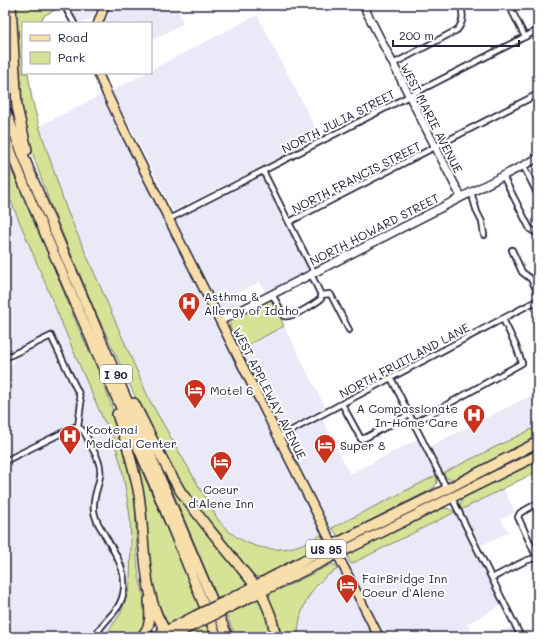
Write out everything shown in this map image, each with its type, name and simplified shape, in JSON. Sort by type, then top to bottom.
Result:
[{"type":"highway","points":[[11,5],[17,107],[38,192]]},
{"type":"highway","name":"I 90","points":[[5,110],[38,192],[228,637]]},
{"type":"highway","name":"I 90","points":[[5,137],[30,199],[158,493],[217,637]]},
{"type":"highway","name":"I 90","points":[[5,151],[30,199]]},
{"type":"highway","points":[[90,338],[127,442],[135,475],[142,517],[143,549],[148,581],[151,617],[150,623],[141,637]]},
{"type":"highway","name":"I 90","points":[[105,348],[128,390],[173,480],[201,520],[259,589]]},
{"type":"highway","name":"US 95","points":[[259,589],[333,545],[538,442]]},
{"type":"highway","name":"US 95","points":[[154,637],[168,635],[259,589],[338,554],[538,456]]},
{"type":"highway","points":[[452,498],[453,491],[465,480]]},
{"type":"highway","points":[[436,506],[444,498],[447,489]]},
{"type":"highway","points":[[148,581],[155,608],[168,635]]},
{"type":"highway","points":[[259,589],[271,616],[276,637]]},
{"type":"main road","points":[[98,22],[105,5]]},
{"type":"main road","name":"WEST APPLEWAY AVENUE","points":[[98,74],[220,321],[379,637]]},
{"type":"street","points":[[64,5],[73,22]]},
{"type":"street","name":"WEST MARIE AVENUE","points":[[363,5],[461,197]]},
{"type":"street","points":[[393,64],[459,28],[463,14],[460,5]]},
{"type":"street","points":[[509,5],[525,37]]},
{"type":"street","name":"NORTH JULIA STREET","points":[[169,218],[538,30]]},
{"type":"street","name":"NORTH FRANCIS STREET","points":[[289,222],[538,94]]},
{"type":"street","name":"NORTH HOWARD STREET","points":[[220,321],[538,158]]},
{"type":"street","points":[[523,165],[538,195]]},
{"type":"street","points":[[263,171],[313,273],[321,299],[288,317],[284,316],[281,312],[272,294]]},
{"type":"street","points":[[503,176],[530,229],[538,234]]},
{"type":"street","points":[[471,192],[477,212],[482,222],[484,235]]},
{"type":"street","points":[[512,250],[522,272],[531,279],[538,293]]},
{"type":"street","points":[[320,295],[332,295],[349,330]]},
{"type":"street","points":[[537,301],[538,307]]},
{"type":"street","name":"NORTH FRUITLAND LANE","points":[[279,437],[537,301]]},
{"type":"street","points":[[414,423],[522,363],[516,346],[503,319]]},
{"type":"street","points":[[5,358],[51,336],[79,394],[81,403],[78,427]]},
{"type":"street","points":[[391,378],[447,489]]},
{"type":"street","points":[[342,404],[361,439],[410,414]]},
{"type":"street","points":[[5,460],[71,428],[78,427],[84,431],[99,463],[101,474],[94,503],[94,511],[98,523],[120,563],[124,574],[122,598],[116,612],[101,625],[95,637]]},
{"type":"street","points":[[452,498],[521,637]]},
{"type":"street","points":[[492,578],[525,561],[538,558],[518,517],[520,513],[538,503]]},
{"type":"shaded area","points":[[67,5],[99,5],[93,16],[88,21],[84,22],[78,21],[74,18]]},
{"type":"shaded area","points":[[111,5],[176,5],[183,22],[181,25],[152,40],[152,22],[105,22]]},
{"type":"shaded area","points":[[257,15],[320,137],[173,211],[111,91],[144,74],[152,74],[152,69]]},
{"type":"shaded area","points":[[101,95],[322,534],[308,541],[289,548],[266,548],[247,543],[230,533],[217,519],[150,401],[66,208],[39,126]]},
{"type":"shaded area","points":[[260,176],[263,177],[308,269],[307,271],[265,292],[260,282],[235,294],[241,305],[224,312],[221,310],[176,220]]},
{"type":"shaded area","name":"Kootenai Medical Center","points":[[5,187],[38,268],[107,427],[112,434],[122,468],[130,516],[130,583],[128,594],[121,613],[104,637],[5,637],[5,464],[73,430],[80,432],[89,448],[95,445],[82,423],[83,409],[81,393],[52,333],[14,351],[5,349]]},
{"type":"shaded area","points":[[284,326],[325,407],[282,430],[240,349]]},
{"type":"shaded area","points":[[49,340],[74,388],[78,406],[76,421],[5,456],[5,368],[12,365],[16,355]]},
{"type":"shaded area","points":[[538,392],[538,426],[443,473],[430,446]]},
{"type":"shaded area","points":[[321,417],[350,474],[418,439],[437,475],[331,529],[286,439],[287,435]]},
{"type":"shaded area","points":[[503,488],[515,512],[501,519],[508,532],[480,546],[461,510]]},
{"type":"shaded area","points":[[455,512],[502,605],[467,624],[474,637],[385,637],[349,565]]},
{"type":"shaded area","points":[[339,568],[374,637],[298,637],[299,618],[308,597],[325,577]]},
{"type":"shaded area","points":[[512,627],[517,637],[492,637]]},
{"type":"green space","points":[[5,5],[8,5],[12,109],[5,90]]},
{"type":"green space","points":[[15,5],[60,5],[61,7],[45,15],[40,22],[22,22],[22,74],[28,74],[32,99],[39,126],[66,208],[150,401],[217,518],[231,533],[249,544],[269,549],[297,546],[321,535],[324,542],[319,546],[320,548],[265,575],[259,577],[254,576],[186,494],[161,452],[96,313],[49,201],[22,123]]},
{"type":"green space","points":[[5,157],[34,218],[78,327],[102,379],[117,422],[135,493],[137,559],[139,577],[147,609],[147,620],[143,630],[136,637],[104,637],[121,613],[128,594],[130,583],[130,516],[122,468],[112,434],[103,419],[76,357],[5,187]]},
{"type":"green space","points":[[271,298],[284,326],[240,349],[230,327],[230,320]]},
{"type":"green space","points":[[538,426],[538,436],[454,479],[448,479],[443,473]]},
{"type":"green space","points":[[538,444],[538,450],[471,484],[470,482]]},
{"type":"green space","points":[[135,455],[201,608],[169,624],[166,623],[161,615],[154,591]]},
{"type":"green space","points":[[538,459],[538,471],[461,510],[461,502],[466,496]]},
{"type":"green space","points":[[168,475],[247,582],[246,585],[218,599],[166,476]]},
{"type":"green space","points":[[437,475],[437,482],[434,488],[340,536],[337,535],[332,528]]},
{"type":"green space","points":[[447,508],[455,512],[351,564],[348,559],[348,555],[353,553],[354,550],[404,525],[424,518],[441,509]]},
{"type":"green space","points":[[332,564],[338,569],[321,581],[308,597],[301,616],[298,637],[279,637],[270,605],[269,597],[271,593]]},
{"type":"green space","points":[[257,597],[260,598],[274,637],[236,637],[225,612]]},
{"type":"green space","points":[[206,621],[212,637],[180,637]]},
{"type":"place","name":"Asthma & Allergy of Idaho","points":[[189,322]]},
{"type":"place","name":"Motel 6","points":[[195,410]]},
{"type":"place","name":"A Compassionate In-Home Care","points":[[474,434]]},
{"type":"place","name":"Kootenai Medical Center","points":[[70,456]]},
{"type":"place","name":"Super 8","points":[[325,464]]},
{"type":"place","name":"Coeur d'Alene Inn","points":[[221,482]]},
{"type":"place","name":"FairBridge Inn Coeur d'Alene","points":[[347,604]]}]
